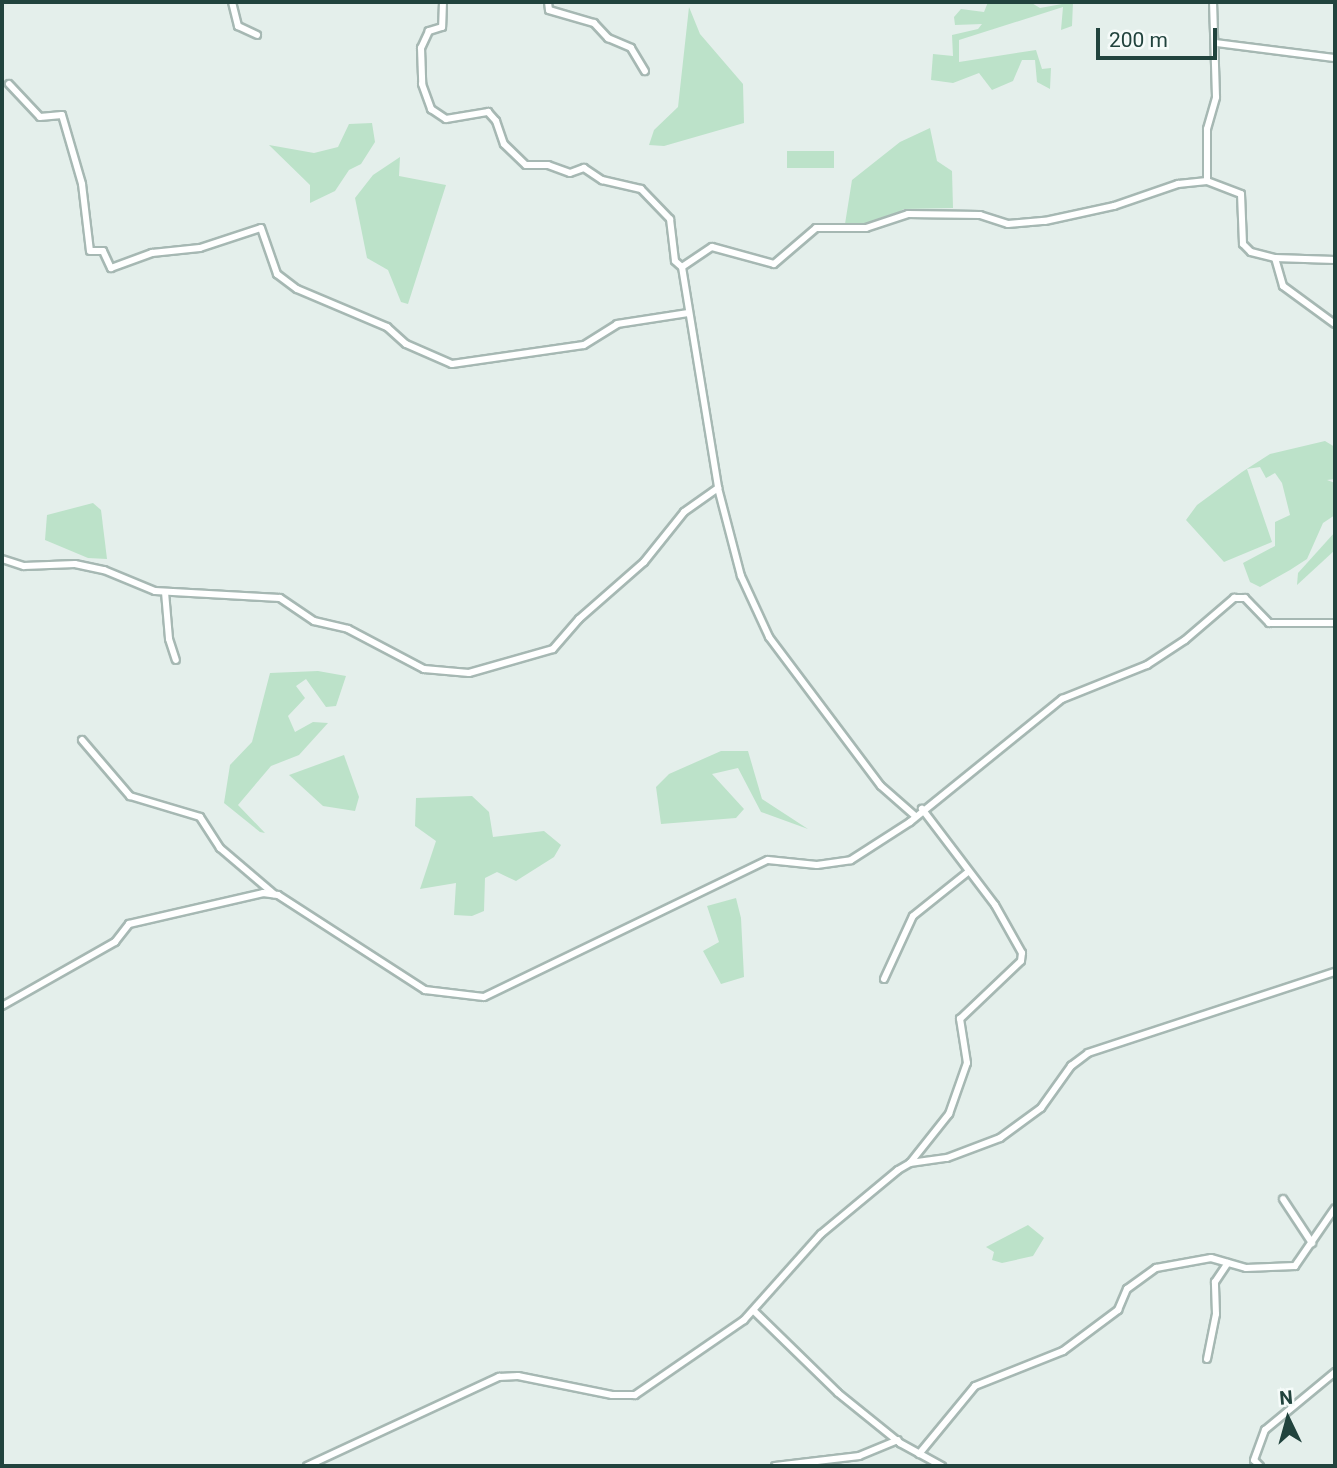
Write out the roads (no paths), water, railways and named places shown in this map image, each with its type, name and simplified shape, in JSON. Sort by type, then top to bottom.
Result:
[{"type":"street","points":[[232,2],[238,26],[257,35]]},
{"type":"street","points":[[443,2],[442,27],[429,31],[421,48],[422,83],[431,109],[446,119],[488,112],[496,121],[504,144],[526,165],[548,165],[570,173],[584,168],[602,180],[641,189],[670,219],[675,261],[682,267],[718,488],[741,576],[764,629],[881,786],[914,815]]},
{"type":"street","points":[[548,2],[549,10],[594,23],[608,38],[631,48],[645,71]]},
{"type":"street","points":[[1207,181],[1207,129],[1216,97],[1213,2]]},
{"type":"street","points":[[1216,43],[1335,58]]},
{"type":"street","points":[[9,84],[40,117],[62,115],[82,184],[90,251],[103,251],[111,268],[152,253],[200,248],[261,228],[276,274],[297,289],[387,327],[406,344],[452,364],[584,345],[617,324],[653,322],[688,313]]},
{"type":"street","points":[[682,267],[712,247],[774,264],[816,228],[866,228],[908,214],[980,215],[1008,224],[1045,221],[1114,206],[1178,184],[1207,181],[1241,194],[1245,248],[1275,258],[1335,260]]},
{"type":"street","points":[[1275,258],[1283,286],[1335,324]]},
{"type":"street","points":[[2,559],[24,566],[75,564],[165,592],[281,598],[314,621],[348,629],[424,669],[469,673],[553,649],[579,619],[644,562],[684,512],[718,488]]},
{"type":"street","points":[[165,592],[169,639],[176,660]]},
{"type":"street","points":[[82,740],[130,796],[200,817],[219,848],[275,895],[425,990],[484,998],[768,860],[817,865],[851,860],[910,822],[914,815],[1062,699],[1147,664],[1185,640],[1234,598],[1245,598],[1269,623],[1335,623]]},
{"type":"street","points":[[307,1466],[499,1377],[518,1376],[611,1395],[635,1395],[754,1311],[821,1234],[910,1163],[949,1114],[967,1063],[960,1019],[1021,961],[1020,946],[922,809]]},
{"type":"street","points":[[884,979],[913,916],[968,872]]},
{"type":"street","points":[[2,1006],[115,942],[129,924],[263,893],[275,895]]},
{"type":"street","points":[[910,1163],[947,1158],[1010,1131],[1041,1108],[1071,1066],[1088,1053],[1335,972]]},
{"type":"street","points":[[1283,1199],[1311,1243]]},
{"type":"street","points":[[919,1454],[975,1386],[1063,1351],[1118,1310],[1128,1289],[1156,1268],[1211,1258],[1257,1269],[1295,1266],[1335,1208]]},
{"type":"street","points":[[1206,1359],[1216,1314],[1215,1282],[1228,1264]]},
{"type":"street","points":[[754,1311],[838,1393],[898,1440],[942,1466]]},
{"type":"street","points":[[1260,1466],[1254,1460],[1265,1430],[1335,1372]]},
{"type":"street","points":[[775,1466],[859,1456],[898,1440]]}]
